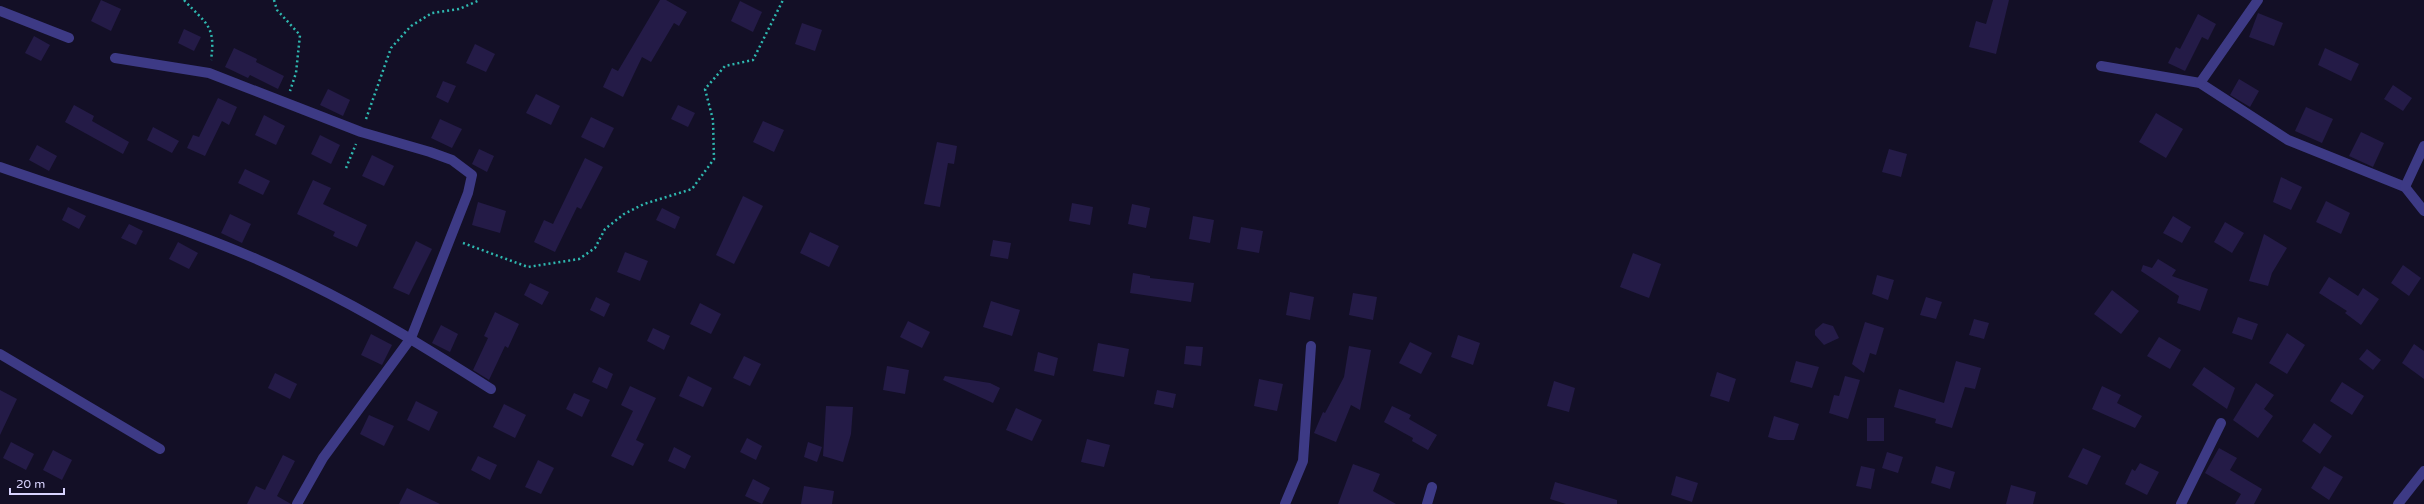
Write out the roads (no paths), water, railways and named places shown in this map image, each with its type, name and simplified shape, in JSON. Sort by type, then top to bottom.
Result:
[{"type":"street","points":[[2200,83],[2258,0]]},
{"type":"street","points":[[0,11],[69,38]]},
{"type":"street","points":[[115,58],[209,73],[361,132],[452,160],[472,175],[468,193],[449,238],[411,338],[323,458],[298,504]]},
{"type":"street","points":[[2101,66],[2200,83],[2288,140],[2405,188],[2424,211]]},
{"type":"street","points":[[2405,188],[2424,146]]},
{"type":"street","points":[[0,167],[205,238],[308,282],[411,338],[490,389]]},
{"type":"street","points":[[1285,504],[1302,461],[1311,346]]},
{"type":"street","points":[[0,354],[160,449]]},
{"type":"street","points":[[2181,504],[2221,422]]},
{"type":"street","points":[[2398,504],[2424,471]]},
{"type":"street","points":[[1427,504],[1432,487]]}]
